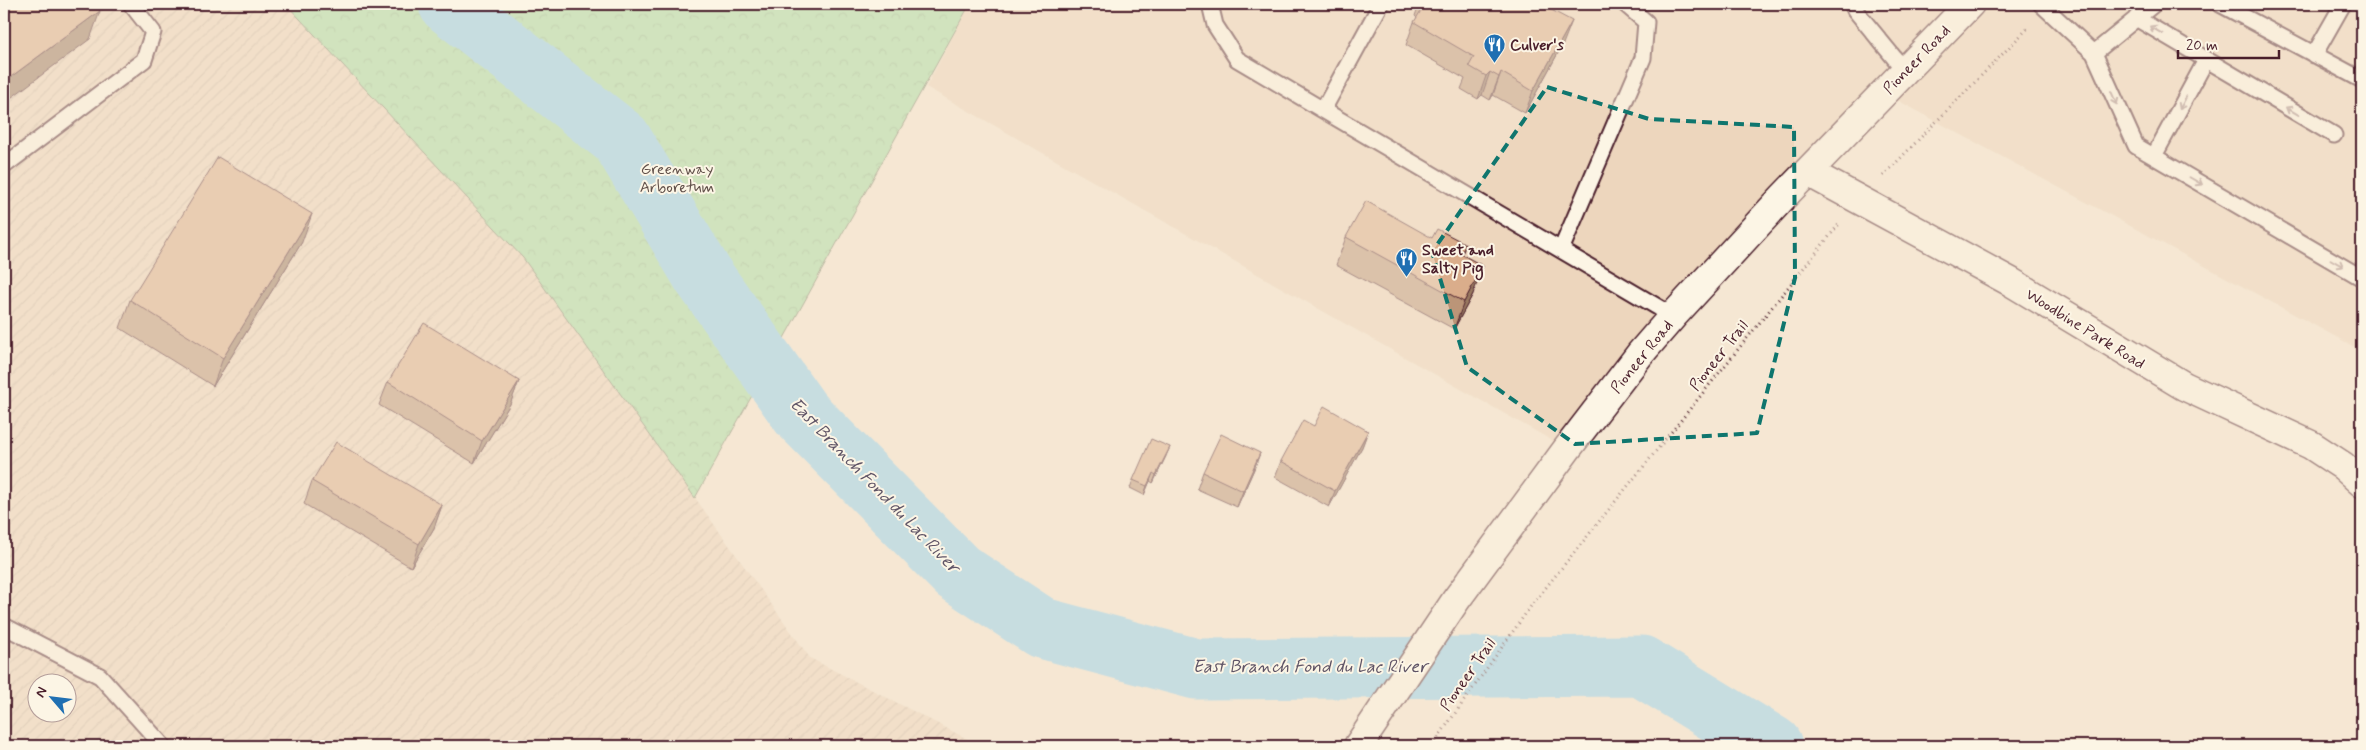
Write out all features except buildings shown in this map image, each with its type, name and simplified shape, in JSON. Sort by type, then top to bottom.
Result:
[{"type":"main road","name":"Pioneer Road","points":[[1364,737],[1456,600],[1567,449],[1673,316],[1808,172],[1970,4]]},
{"type":"main road","name":"Woodbine Park Road","points":[[1808,172],[1861,199],[2011,282],[2190,389],[2311,445],[2343,466],[2362,483]]},
{"type":"lane","points":[[4,166],[144,60],[153,32],[131,4]]},
{"type":"lane","points":[[1210,4],[1215,25],[1237,59],[1673,316]]},
{"type":"lane","points":[[1323,110],[1381,4]]},
{"type":"lane","points":[[1561,250],[1644,58],[1646,22],[1624,4]]},
{"type":"lane","points":[[1852,4],[1905,71]]},
{"type":"lane","points":[[2094,53],[2154,4]]},
{"type":"lane","points":[[2220,4],[2362,80]]},
{"type":"lane","points":[[2314,55],[2343,4]]},
{"type":"lane","points":[[2044,7],[2094,53],[2136,146],[2362,278]]},
{"type":"lane","points":[[2136,18],[2334,135]]},
{"type":"lane","points":[[2154,156],[2206,60]]},
{"type":"lane","points":[[4,626],[100,676],[163,746]]},
{"type":"path","name":"Pioneer Trail","points":[[1432,746],[1530,606],[1815,253],[1861,199],[2044,7]]},
{"type":"highlighted area","points":[[1547,87],[1649,119],[1794,127],[1795,278],[1757,433],[1575,444],[1467,367],[1432,252]]},
{"type":"shaded area","points":[[4,4],[286,4],[523,258],[810,658],[981,746],[4,746]]},
{"type":"shaded area","points":[[970,4],[2362,4],[2362,351],[1884,93],[1567,449],[926,87]]},
{"type":"green space","name":"Greenway Arboretum","points":[[286,4],[970,4],[695,498],[523,258]]},
{"type":"waterway","name":"East Branch Fond du Lac River","points":[[449,4],[621,139],[704,277],[801,414],[957,572],[1042,628],[1196,669],[1641,666],[1772,746]]},
{"type":"place","name":"Culver's","points":[[1494,63]]},
{"type":"place","name":"Sweet and Salty Pig","points":[[1406,277]]}]
